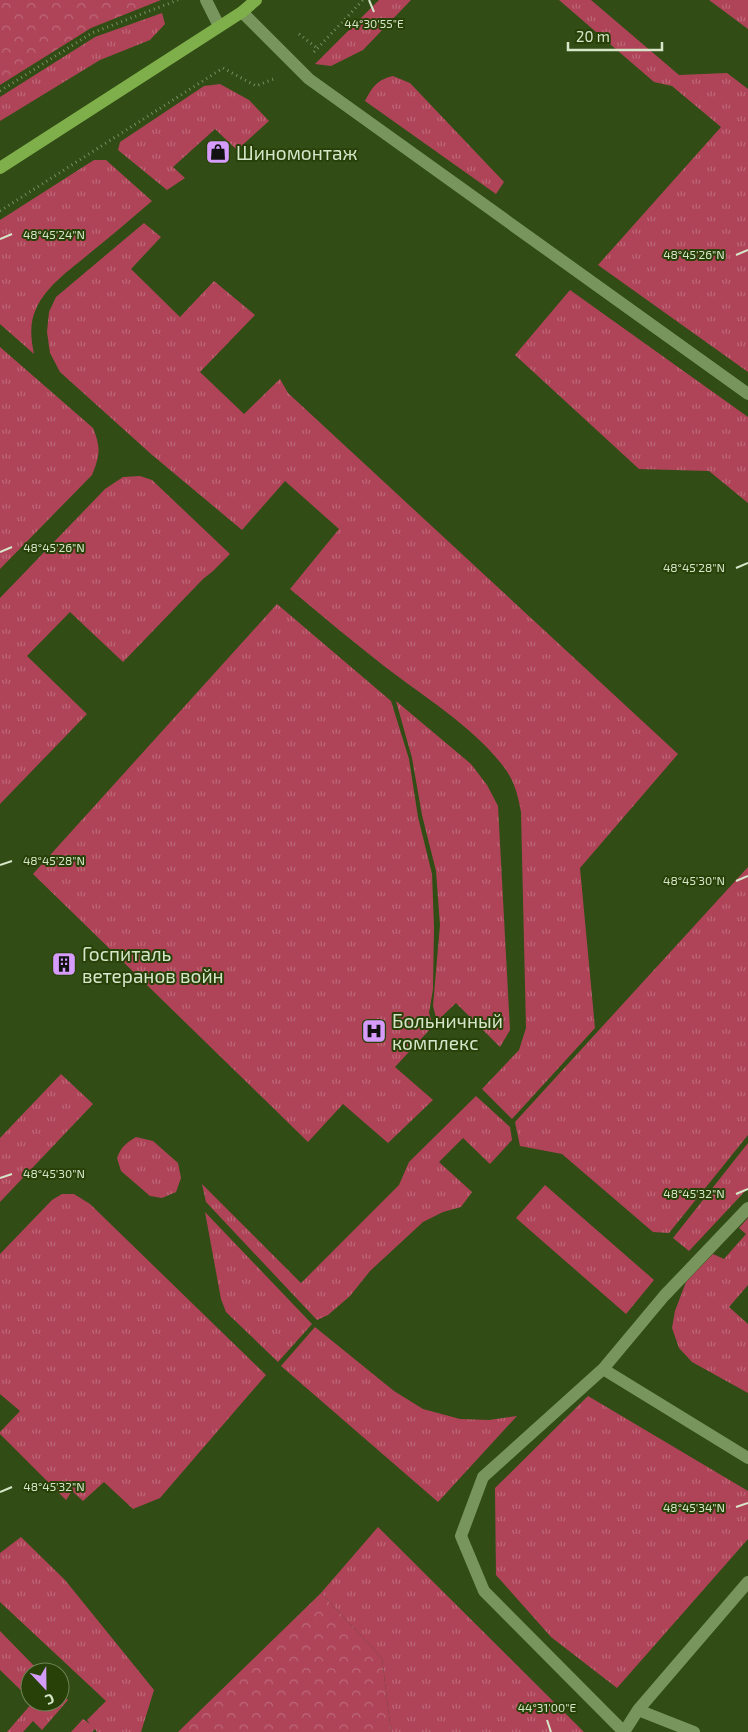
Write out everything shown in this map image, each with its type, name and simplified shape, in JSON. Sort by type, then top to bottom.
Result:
[{"type":"main road","points":[[0,168],[242,12],[256,0]]},
{"type":"lane","points":[[206,0],[219,26]]},
{"type":"lane","points":[[242,12],[309,79],[748,394]]},
{"type":"lane","points":[[748,1208],[664,1296],[603,1369],[483,1477],[461,1536],[484,1591],[624,1732],[638,1710],[748,1582]]},
{"type":"lane","points":[[603,1369],[748,1458]]},
{"type":"lane","points":[[638,1710],[694,1732]]},
{"type":"path","points":[[0,91],[92,33],[178,0]]},
{"type":"path","points":[[0,211],[223,68],[256,86],[298,68],[364,0]]},
{"type":"green space","points":[[0,0],[161,0],[91,28],[0,85]]},
{"type":"green space","points":[[379,0],[411,0],[363,50],[331,66],[315,64]]},
{"type":"green space","points":[[559,0],[591,0],[679,75],[727,73],[748,89],[748,372],[598,265],[721,127],[672,86],[654,82]]},
{"type":"green space","points":[[709,0],[748,0],[748,29]]},
{"type":"green space","points":[[162,13],[165,24],[150,40],[100,60],[0,121],[0,97],[95,37]]},
{"type":"green space","points":[[393,76],[410,83],[504,182],[496,194],[365,101],[376,84],[383,79]]},
{"type":"green space","points":[[220,84],[249,100],[269,121],[237,150],[215,129],[173,167],[185,178],[167,190],[118,150],[120,142],[204,86]]},
{"type":"green space","points":[[94,160],[106,160],[152,201],[52,285],[40,301],[32,320],[31,337],[34,354],[0,324],[0,220]]},
{"type":"green space","points":[[144,223],[161,237],[131,269],[180,317],[214,281],[255,315],[200,372],[244,414],[280,379],[288,393],[678,754],[580,868],[595,1028],[512,1119],[482,1089],[519,1050],[526,1028],[521,812],[516,790],[506,770],[480,740],[465,727],[372,657],[290,589],[339,529],[285,481],[242,530],[151,454],[60,372],[50,353],[47,332],[49,312],[56,297]]},
{"type":"green space","points":[[570,290],[748,417],[748,503],[709,471],[639,469],[515,355]]},
{"type":"green space","points":[[0,347],[93,428],[98,452],[97,462],[92,475],[0,569]]},
{"type":"green space","points":[[140,476],[152,480],[230,554],[203,579],[123,662],[70,612],[27,656],[87,714],[0,804],[0,598],[105,489],[123,477]]},
{"type":"green space","points":[[277,604],[391,701],[409,759],[418,817],[432,874],[434,927],[433,989],[429,1013],[433,1026],[395,1067],[433,1100],[388,1143],[343,1104],[308,1142],[33,874]]},
{"type":"green space","points":[[396,701],[471,764],[487,785],[498,806],[510,1030],[500,1047],[456,1003],[437,1021],[433,1006],[440,925],[436,871],[422,815],[412,758]]},
{"type":"green space","points":[[748,867],[748,1135],[669,1233],[653,1232],[562,1154],[520,1146],[515,1122]]},
{"type":"green space","points":[[61,1074],[93,1104],[0,1202],[0,1138]]},
{"type":"green space","points":[[476,1096],[510,1127],[512,1140],[490,1164],[463,1138],[439,1162],[472,1192],[461,1207],[443,1212],[423,1222],[370,1271],[350,1296],[328,1315],[317,1320],[206,1202],[202,1184],[301,1283],[399,1185],[409,1162]]},
{"type":"green space","points":[[136,1137],[153,1141],[178,1163],[181,1178],[176,1192],[162,1198],[150,1196],[121,1171],[117,1158],[120,1151],[129,1141]]},
{"type":"green space","points":[[748,1143],[748,1188],[689,1251],[673,1238]]},
{"type":"green space","points":[[545,1185],[654,1280],[626,1314],[516,1218]]},
{"type":"green space","points":[[62,1194],[74,1194],[90,1204],[266,1375],[160,1498],[133,1509],[104,1482],[83,1501],[72,1491],[66,1500],[0,1434],[20,1411],[0,1394],[0,1254],[52,1200]]},
{"type":"green space","points":[[205,1212],[312,1324],[278,1362],[226,1312],[221,1299]]},
{"type":"green space","points":[[748,1218],[748,1285],[729,1307],[748,1324],[748,1393],[692,1362],[679,1348],[672,1328],[675,1311],[686,1282],[713,1254],[724,1259],[746,1234],[739,1228]]},
{"type":"green space","points":[[315,1327],[394,1391],[423,1409],[460,1419],[489,1420],[517,1416],[438,1502],[281,1366]]},
{"type":"green space","points":[[588,1396],[748,1491],[748,1539],[617,1688],[551,1637],[496,1575],[495,1488]]},
{"type":"green space","points":[[378,1527],[584,1732],[391,1732],[382,1658],[321,1593]]},
{"type":"green space","points":[[21,1537],[65,1580],[154,1690],[141,1732],[97,1732],[95,1729],[92,1732],[71,1732],[83,1719],[90,1724],[87,1720],[106,1701],[70,1667],[70,1662],[64,1662],[0,1602],[0,1553]]},
{"type":"green space","points":[[321,1593],[382,1658],[391,1732],[178,1732]]},
{"type":"green space","points":[[0,1631],[30,1662],[20,1662],[20,1689],[0,1670]]},
{"type":"green space","points":[[24,1712],[58,1712],[42,1730],[33,1721],[23,1732],[7,1732]]},
{"type":"place","name":"Шиномонтаж","points":[[218,152]]},
{"type":"place","name":"Госпиталь ветеранов войн","points":[[64,964]]},
{"type":"place","name":"Больничный комплекс","points":[[374,1031]]}]
